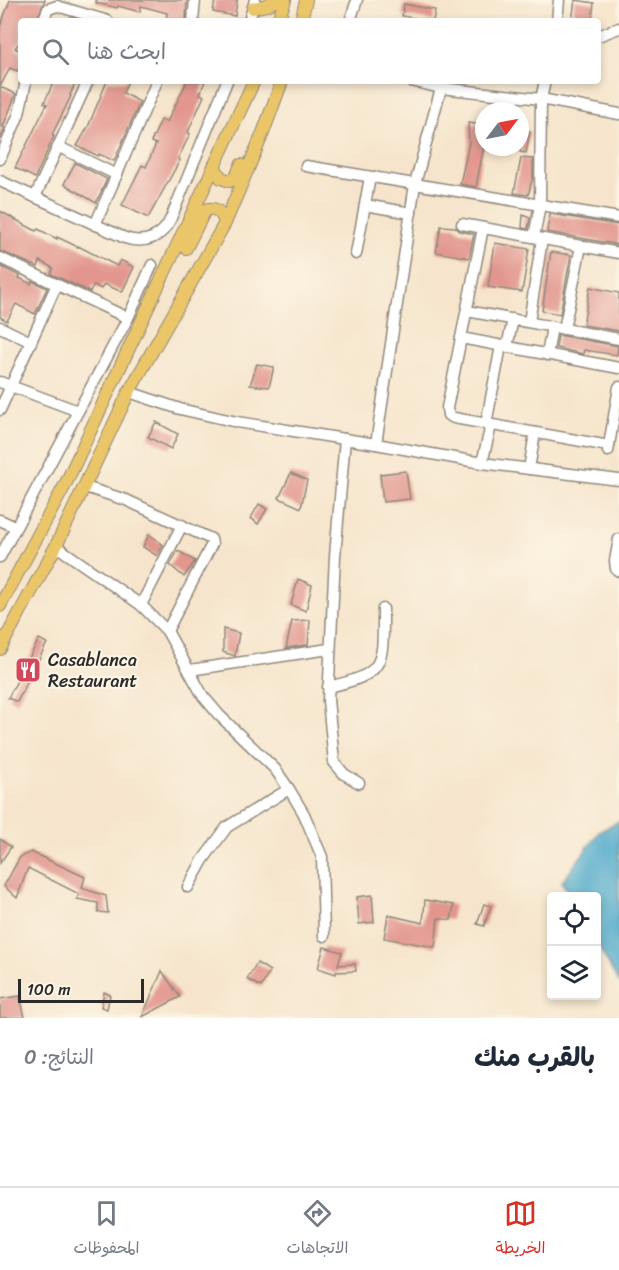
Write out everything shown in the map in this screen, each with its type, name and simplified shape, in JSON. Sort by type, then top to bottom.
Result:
[{"type":"main road","points":[[254,4],[267,5],[276,0]]},
{"type":"main road","points":[[279,18],[285,0]]},
{"type":"main road","points":[[302,18],[306,0]]},
{"type":"main road","points":[[0,606],[65,485],[254,84]]},
{"type":"main road","points":[[0,649],[86,487],[129,392],[225,223],[281,84]]},
{"type":"main road","points":[[214,166],[221,178],[232,180],[237,175],[250,146],[263,133]]},
{"type":"main road","points":[[165,273],[178,263],[205,210],[211,208],[217,210],[223,216],[225,223]]},
{"type":"street","points":[[193,18],[195,0]]},
{"type":"street","points":[[351,18],[357,0]]},
{"type":"street","points":[[557,18],[560,0]]},
{"type":"street","points":[[44,18],[50,7],[65,4],[100,18]]},
{"type":"street","points":[[601,35],[619,28]]},
{"type":"street","points":[[0,159],[18,114],[25,84]]},
{"type":"street","points":[[34,197],[87,84]]},
{"type":"street","points":[[95,225],[157,84]]},
{"type":"street","points":[[0,181],[131,240],[150,239],[161,233],[169,224],[226,84]]},
{"type":"street","points":[[424,84],[541,99],[619,114]]},
{"type":"street","points":[[529,322],[538,238],[541,99],[544,84]]},
{"type":"street","points":[[376,444],[415,184],[441,88]]},
{"type":"street","points":[[59,147],[117,175]]},
{"type":"street","points":[[306,166],[619,218]]},
{"type":"street","points":[[356,254],[370,177]]},
{"type":"street","points":[[365,205],[411,213]]},
{"type":"street","points":[[462,224],[619,253]]},
{"type":"street","points":[[483,228],[447,412],[454,418],[608,448],[619,387]]},
{"type":"street","points":[[564,329],[581,246]]},
{"type":"street","points":[[0,258],[128,318]]},
{"type":"street","points":[[0,556],[128,318],[152,265]]},
{"type":"street","points":[[0,410],[5,384],[31,342],[57,284]]},
{"type":"street","points":[[467,311],[619,339]]},
{"type":"street","points":[[482,463],[504,347],[513,320]]},
{"type":"street","points":[[0,327],[31,342]]},
{"type":"street","points":[[547,355],[552,327]]},
{"type":"street","points":[[461,338],[619,368]]},
{"type":"street","points":[[5,384],[78,411]]},
{"type":"street","points":[[129,392],[208,416],[482,463],[619,480]]},
{"type":"street","points":[[529,469],[535,433]]},
{"type":"street","points":[[345,440],[328,687],[334,762],[344,774],[359,783]]},
{"type":"street","points":[[86,487],[126,500],[209,537],[212,544],[167,631]]},
{"type":"street","points":[[0,520],[15,528]]},
{"type":"street","points":[[141,605],[182,525]]},
{"type":"street","points":[[619,539],[615,561],[616,569],[619,571]]},
{"type":"street","points":[[56,546],[141,605],[167,631],[190,670],[196,685],[219,715],[260,752],[289,789],[304,814],[322,857],[324,936]]},
{"type":"street","points":[[328,687],[359,680],[369,674],[380,660],[383,649],[382,609]]},
{"type":"street","points":[[190,670],[329,649]]},
{"type":"street","points":[[188,888],[203,860],[227,827],[289,789]]},
{"type":"water","points":[[619,821],[619,983],[601,951],[601,892],[568,892],[562,882],[599,832]]},
{"type":"building","points":[[10,0],[45,0],[37,18],[18,18],[18,44],[15,48],[18,50],[18,69],[17,71],[10,68],[0,87],[0,27]]},
{"type":"building","points":[[96,0],[187,0],[186,18],[166,18],[167,13],[141,6],[140,12],[96,3]]},
{"type":"building","points":[[215,0],[237,0],[235,16],[213,12]]},
{"type":"building","points":[[575,0],[594,3],[592,18],[572,18]]},
{"type":"building","points":[[404,4],[435,10],[434,18],[402,16]]},
{"type":"building","points":[[53,84],[75,84],[35,178],[15,168],[47,104],[44,103]]},
{"type":"building","points":[[106,84],[127,84],[123,93],[140,102],[114,161],[77,146],[88,127]]},
{"type":"building","points":[[186,84],[204,84],[200,94],[204,96],[188,132],[190,134],[178,159],[180,160],[148,218],[122,205],[142,165],[146,167],[156,144],[151,142],[161,120],[167,122]]},
{"type":"building","points":[[0,87],[16,94],[0,140]]},
{"type":"building","points":[[468,123],[475,124],[475,156],[482,156],[476,187],[460,184],[469,143]]},
{"type":"building","points":[[521,158],[533,159],[533,177],[528,195],[514,193]]},
{"type":"building","points":[[75,163],[107,179],[96,203],[64,184]]},
{"type":"building","points":[[0,211],[36,231],[38,229],[78,246],[117,266],[120,260],[134,267],[122,292],[104,284],[101,289],[94,285],[90,292],[51,274],[53,268],[40,261],[38,267],[0,251]]},
{"type":"building","points":[[550,214],[619,225],[619,245],[547,232]]},
{"type":"building","points":[[523,215],[530,218],[528,229],[522,228]]},
{"type":"building","points":[[441,226],[455,227],[460,231],[474,234],[469,258],[436,252]]},
{"type":"building","points":[[495,243],[529,249],[522,292],[488,287]]},
{"type":"building","points":[[551,252],[571,255],[560,314],[542,311]]},
{"type":"building","points":[[0,266],[31,284],[32,281],[47,288],[35,314],[16,304],[7,321],[0,317]]},
{"type":"building","points":[[590,287],[619,293],[619,331],[583,325]]},
{"type":"building","points":[[558,335],[618,346],[617,355],[584,350],[583,354],[556,348]]},
{"type":"building","points":[[257,364],[274,367],[269,387],[250,385]]},
{"type":"building","points":[[156,422],[178,434],[171,449],[148,437]]},
{"type":"building","points":[[406,471],[410,499],[383,502],[380,474]]},
{"type":"building","points":[[291,473],[307,480],[301,508],[279,498]]},
{"type":"building","points":[[259,504],[267,509],[258,524],[251,518]]},
{"type":"building","points":[[149,534],[163,545],[157,556],[143,547]]},
{"type":"building","points":[[178,551],[195,561],[184,577],[170,565]]},
{"type":"building","points":[[298,579],[312,585],[306,611],[291,605]]},
{"type":"building","points":[[310,620],[308,645],[286,648],[292,621]]},
{"type":"building","points":[[223,629],[239,633],[235,656],[223,652]]},
{"type":"building","name":"Casablanca Restaurant","points":[[39,639],[47,643],[17,702],[8,698]]},
{"type":"building","points":[[0,839],[11,847],[0,863]]},
{"type":"building","points":[[31,852],[85,877],[82,888],[106,896],[108,913],[98,912],[98,903],[77,899],[79,894],[28,868],[17,898],[4,886],[20,857]]},
{"type":"building","points":[[372,895],[374,922],[359,924],[357,897]]},
{"type":"building","points":[[425,900],[454,905],[451,920],[438,918],[435,947],[384,938],[388,915],[423,923]]},
{"type":"building","points":[[484,904],[491,906],[484,926],[477,924]]},
{"type":"building","points":[[324,947],[342,952],[338,965],[355,964],[356,971],[336,972],[336,974],[318,968]]},
{"type":"building","points":[[257,963],[270,971],[261,987],[247,979]]},
{"type":"building","points":[[162,971],[180,997],[142,1017]]},
{"type":"building","points":[[104,992],[110,995],[107,1009],[101,1007]]},
{"type":"building","points":[[20,996],[25,1018],[0,1018],[0,999]]},
{"type":"place","name":"Casablanca Restaurant","points":[[28,670]]}]
